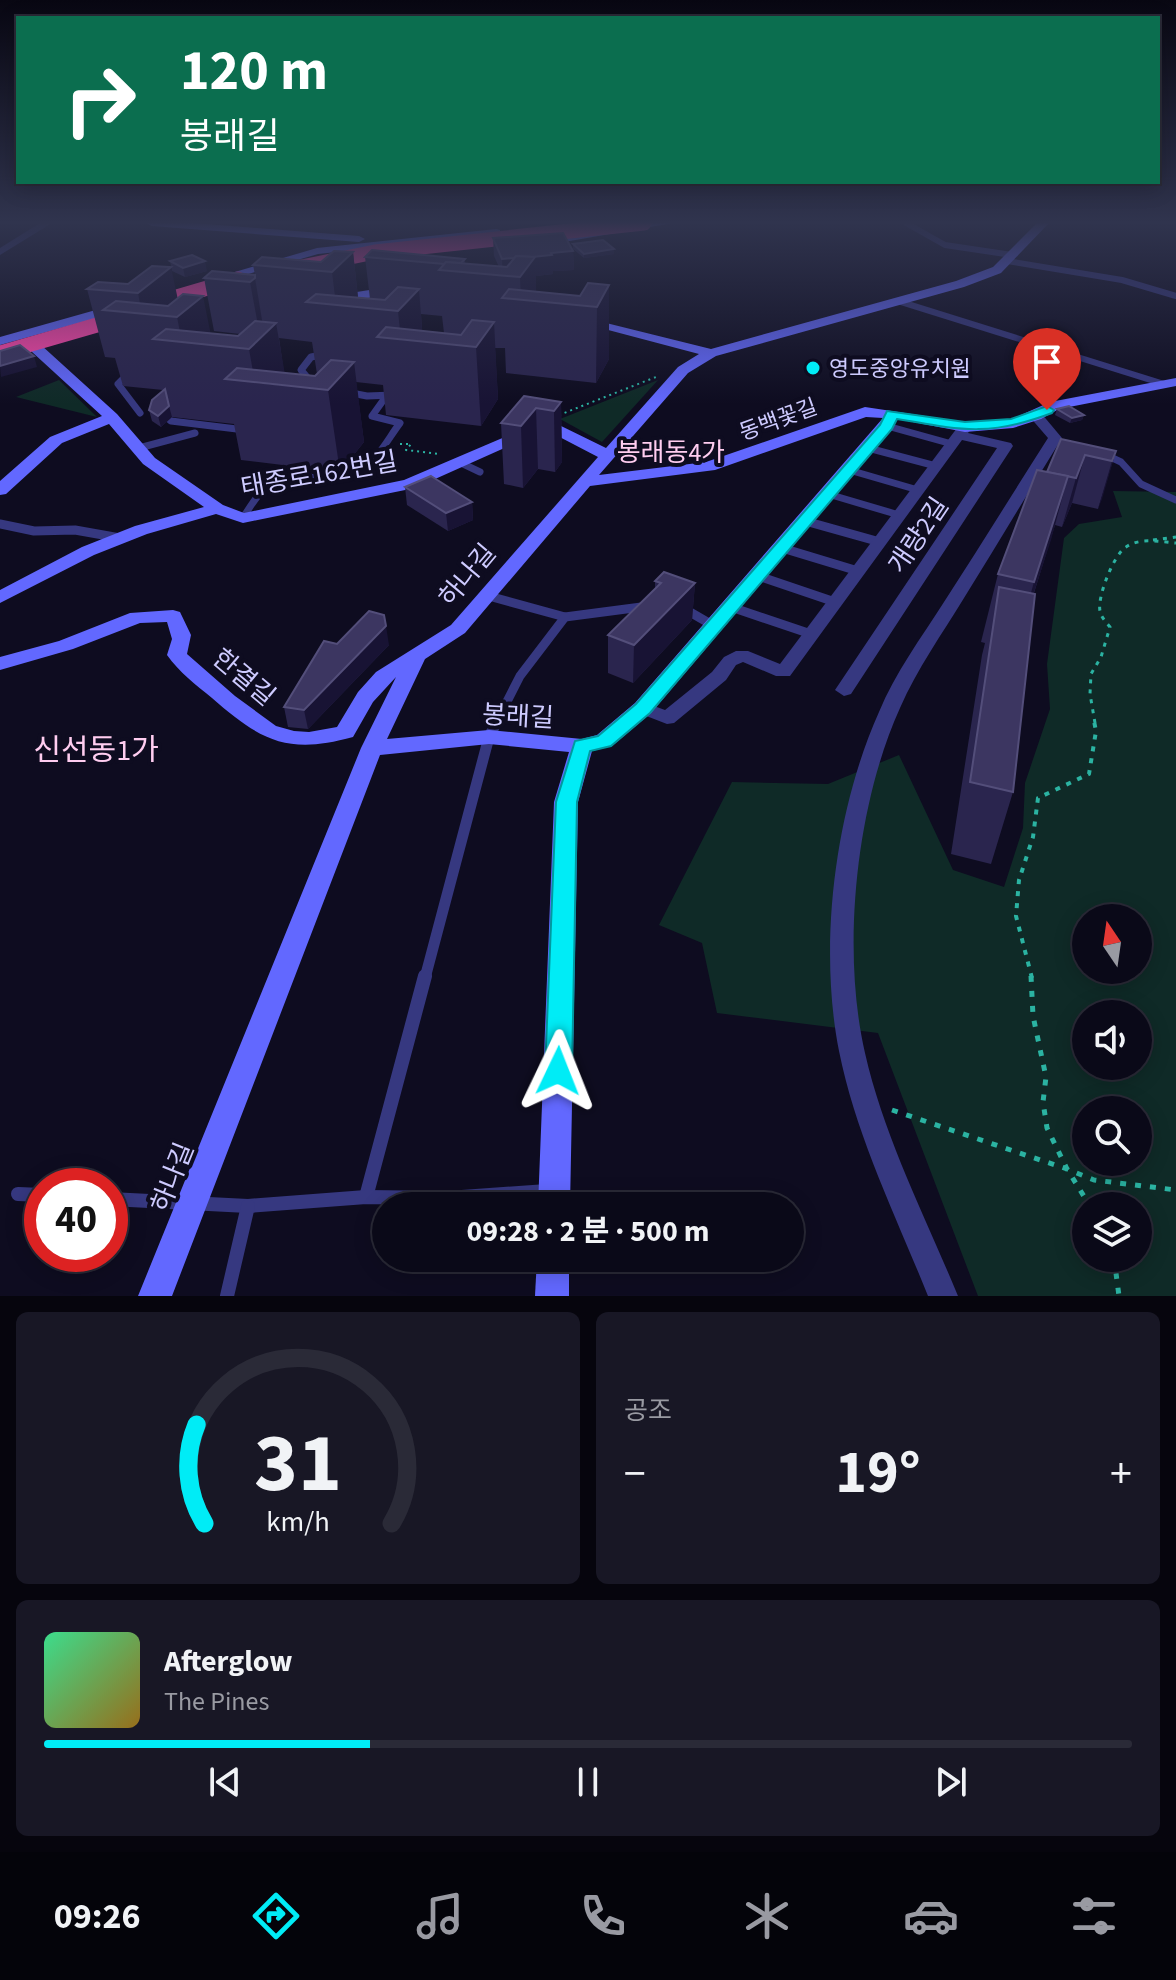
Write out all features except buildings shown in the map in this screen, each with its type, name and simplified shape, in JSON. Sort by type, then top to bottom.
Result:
[{"type":"highway","points":[[0,354],[229,283]]},
{"type":"highway","points":[[0,354],[242,283]]},
{"type":"main road","points":[[0,341],[203,283]]},
{"type":"main road","name":"하나길","points":[[155,1296],[372,748],[417,655],[458,629],[683,370],[711,353],[961,283]]},
{"type":"main road","points":[[0,354],[36,348],[245,287]]},
{"type":"main road","points":[[312,302],[332,304],[407,289]]},
{"type":"main road","points":[[152,298],[194,304]]},
{"type":"main road","points":[[562,314],[711,353]]},
{"type":"main road","name":"태종로162번길","points":[[36,348],[112,417],[149,461],[217,509],[243,518],[409,484],[535,429],[552,427],[607,455]]},
{"type":"main road","points":[[889,420],[959,435],[1036,416],[1055,405],[1172,383]]},
{"type":"main road","name":"동백꽃길","points":[[584,482],[709,467],[865,412],[889,420]]},
{"type":"main road","points":[[0,490],[56,440],[112,417]]},
{"type":"main road","name":"봉래길","points":[[372,748],[489,737],[582,746],[604,741],[643,708],[889,420]]},
{"type":"main road","points":[[0,597],[88,551],[120,538],[217,509]]},
{"type":"main road","name":"한결길","points":[[0,664],[66,645],[137,617],[173,616],[181,628],[183,643],[177,655],[195,674],[264,731],[294,739],[321,739],[345,732],[358,706],[397,663],[417,655]]},
{"type":"main road","points":[[555,1192],[566,802],[582,746]]},
{"type":"main road","points":[[552,1296],[553,1272]]},
{"type":"street","points":[[898,301],[1172,383]]},
{"type":"street","points":[[943,1296],[868,1108],[851,1050],[842,968],[856,823],[878,738],[912,668],[1061,440],[1036,416]]},
{"type":"street","points":[[643,708],[667,718],[719,676],[730,661],[742,655],[783,672],[959,435]]},
{"type":"street","name":"개량2길","points":[[844,690],[1006,446],[959,435]]},
{"type":"lane","points":[[1134,283],[1176,296]]},
{"type":"lane","points":[[314,385],[301,370],[311,357],[341,352]]},
{"type":"lane","points":[[134,369],[118,384],[140,413]]},
{"type":"lane","points":[[341,391],[367,396],[398,395]]},
{"type":"lane","points":[[243,518],[258,491],[274,477],[291,473],[338,478],[354,475],[365,468],[400,423],[372,416],[387,395]]},
{"type":"lane","points":[[172,407],[163,415],[171,421],[249,431]]},
{"type":"lane","points":[[139,448],[195,433]]},
{"type":"lane","points":[[868,448],[936,466]]},
{"type":"lane","points":[[1094,450],[1121,462],[1141,484],[1176,500]]},
{"type":"lane","points":[[459,462],[480,472]]},
{"type":"lane","points":[[849,470],[918,490]]},
{"type":"lane","points":[[828,494],[899,515]]},
{"type":"lane","points":[[805,521],[880,542]]},
{"type":"lane","points":[[0,524],[34,531],[75,530],[120,538]]},
{"type":"lane","points":[[782,548],[858,571]]},
{"type":"lane","points":[[758,576],[835,602]]},
{"type":"lane","points":[[485,595],[565,617],[660,605]]},
{"type":"lane","points":[[675,604],[714,626]]},
{"type":"lane","points":[[731,607],[811,634]]},
{"type":"lane","points":[[366,1197],[489,737],[520,676],[565,617]]},
{"type":"lane","points":[[18,1194],[24,1194]]},
{"type":"lane","points":[[128,1200],[248,1206],[372,1197]]},
{"type":"lane","points":[[227,1296],[248,1206]]},
{"type":"path","points":[[557,416],[655,377],[683,370]]},
{"type":"path","points":[[384,443],[411,444],[406,450],[444,455],[431,460]]},
{"type":"path","points":[[1081,1192],[1047,1128],[1043,1102],[1046,1077],[1033,1016],[1032,979],[1016,916],[1019,880],[1033,837],[1038,798],[1089,774],[1096,731],[1090,694],[1091,674],[1101,657],[1110,627],[1101,614],[1100,600],[1122,549],[1176,537]]},
{"type":"path","points":[[1150,542],[1176,543]]},
{"type":"path","points":[[868,1108],[887,1108],[1094,1180],[1176,1190]]},
{"type":"path","points":[[1116,1272],[1119,1296]]},
{"type":"green space","points":[[59,380],[97,417],[16,397]]},
{"type":"green space","points":[[658,380],[602,442],[560,419]]},
{"type":"green space","points":[[1113,491],[1176,492],[1176,1296],[978,1296],[878,1033],[717,1013],[702,943],[659,925],[732,782],[828,784],[899,755],[953,870],[1004,887],[1023,828],[1025,783],[1050,709],[1047,664],[1064,538],[1079,524],[1122,517]]},
{"type":"place","name":"영도중앙유치원","points":[[813,368]]},
{"type":"district","name":"봉래동4가","points":[[671,452]]},
{"type":"district","name":"신선동1가","points":[[96,750]]},
{"type":"route","points":[[558,1071],[566,802],[582,746],[604,741],[643,708],[887,426],[892,414],[965,427],[1013,423],[1047,410]]}]
